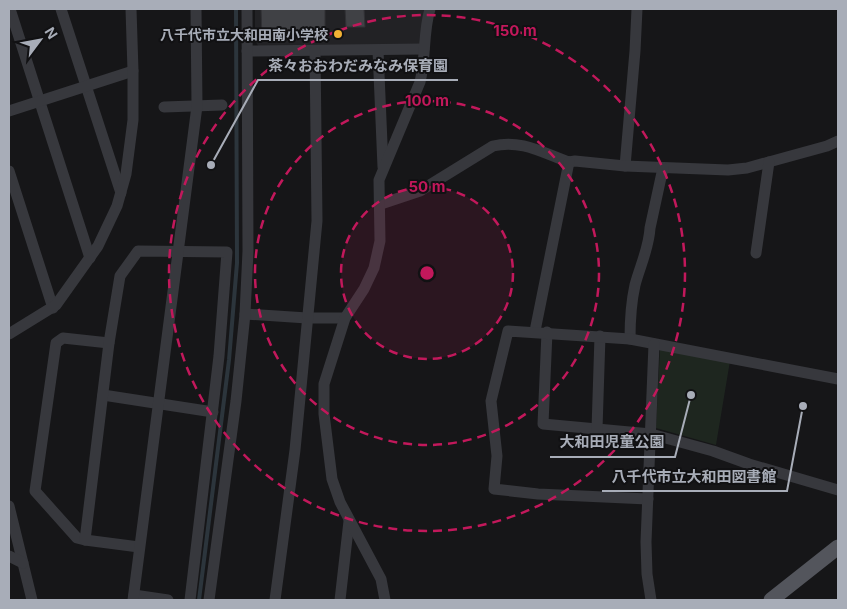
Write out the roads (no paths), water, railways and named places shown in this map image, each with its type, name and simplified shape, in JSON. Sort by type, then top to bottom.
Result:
[{"type":"main road","points":[[771,600],[838,547]]},
{"type":"street","points":[[10,9],[90,258]]},
{"type":"street","points":[[62,9],[121,194]]},
{"type":"street","points":[[9,334],[53,308],[90,258],[108,228],[121,194],[132,133],[131,9]]},
{"type":"street","points":[[168,600],[133,598],[198,106],[196,9]]},
{"type":"street","points":[[209,600],[236,401],[245,314],[248,250],[247,9]]},
{"type":"street","points":[[385,600],[381,579],[340,502],[332,479],[324,414],[324,384],[345,318],[364,289],[374,268],[380,241],[380,180],[420,82],[430,9]]},
{"type":"street","points":[[625,166],[637,9]]},
{"type":"street","points":[[248,51],[424,49]]},
{"type":"street","points":[[378,50],[383,171]]},
{"type":"street","points":[[275,600],[295,450],[317,221],[315,51]]},
{"type":"street","points":[[9,111],[133,71]]},
{"type":"street","points":[[164,107],[222,105]]},
{"type":"street","points":[[381,204],[420,191],[493,146],[501,144],[519,143],[569,162],[728,170],[747,168],[827,146],[838,141]]},
{"type":"street","points":[[569,162],[541,332],[543,424],[651,434],[713,451],[749,464],[838,490]]},
{"type":"street","points":[[756,253],[769,162]]},
{"type":"street","points":[[630,339],[630,319],[635,285],[650,238],[650,228],[663,168]]},
{"type":"street","points":[[9,171],[53,308]]},
{"type":"street","points":[[85,540],[109,342],[120,276],[132,256],[138,250],[228,252],[220,356],[190,600]]},
{"type":"street","points":[[245,314],[307,318],[345,318]]},
{"type":"street","points":[[648,499],[570,496],[494,489],[497,456],[491,401],[508,331],[630,339],[838,380]]},
{"type":"street","points":[[597,429],[600,336]]},
{"type":"street","points":[[109,342],[62,338],[56,343],[35,492],[78,538],[140,547]]},
{"type":"street","points":[[651,600],[647,574],[646,542],[654,344]]},
{"type":"street","points":[[103,396],[213,412]]},
{"type":"street","points":[[9,506],[32,600]]},
{"type":"street","points":[[340,600],[350,521]]},
{"type":"street","points":[[9,556],[23,563]]},
{"type":"waterway","points":[[199,600],[229,360],[237,263],[236,9]]},
{"type":"place","name":"八千代市立大和田南小学校","points":[[338,34]]},
{"type":"place","name":"茶々おおわだみなみ保育園","points":[[211,165]]},
{"type":"place","name":"大和田児童公園","points":[[691,395]]},
{"type":"place","name":"八千代市立大和田図書館","points":[[803,406]]}]
